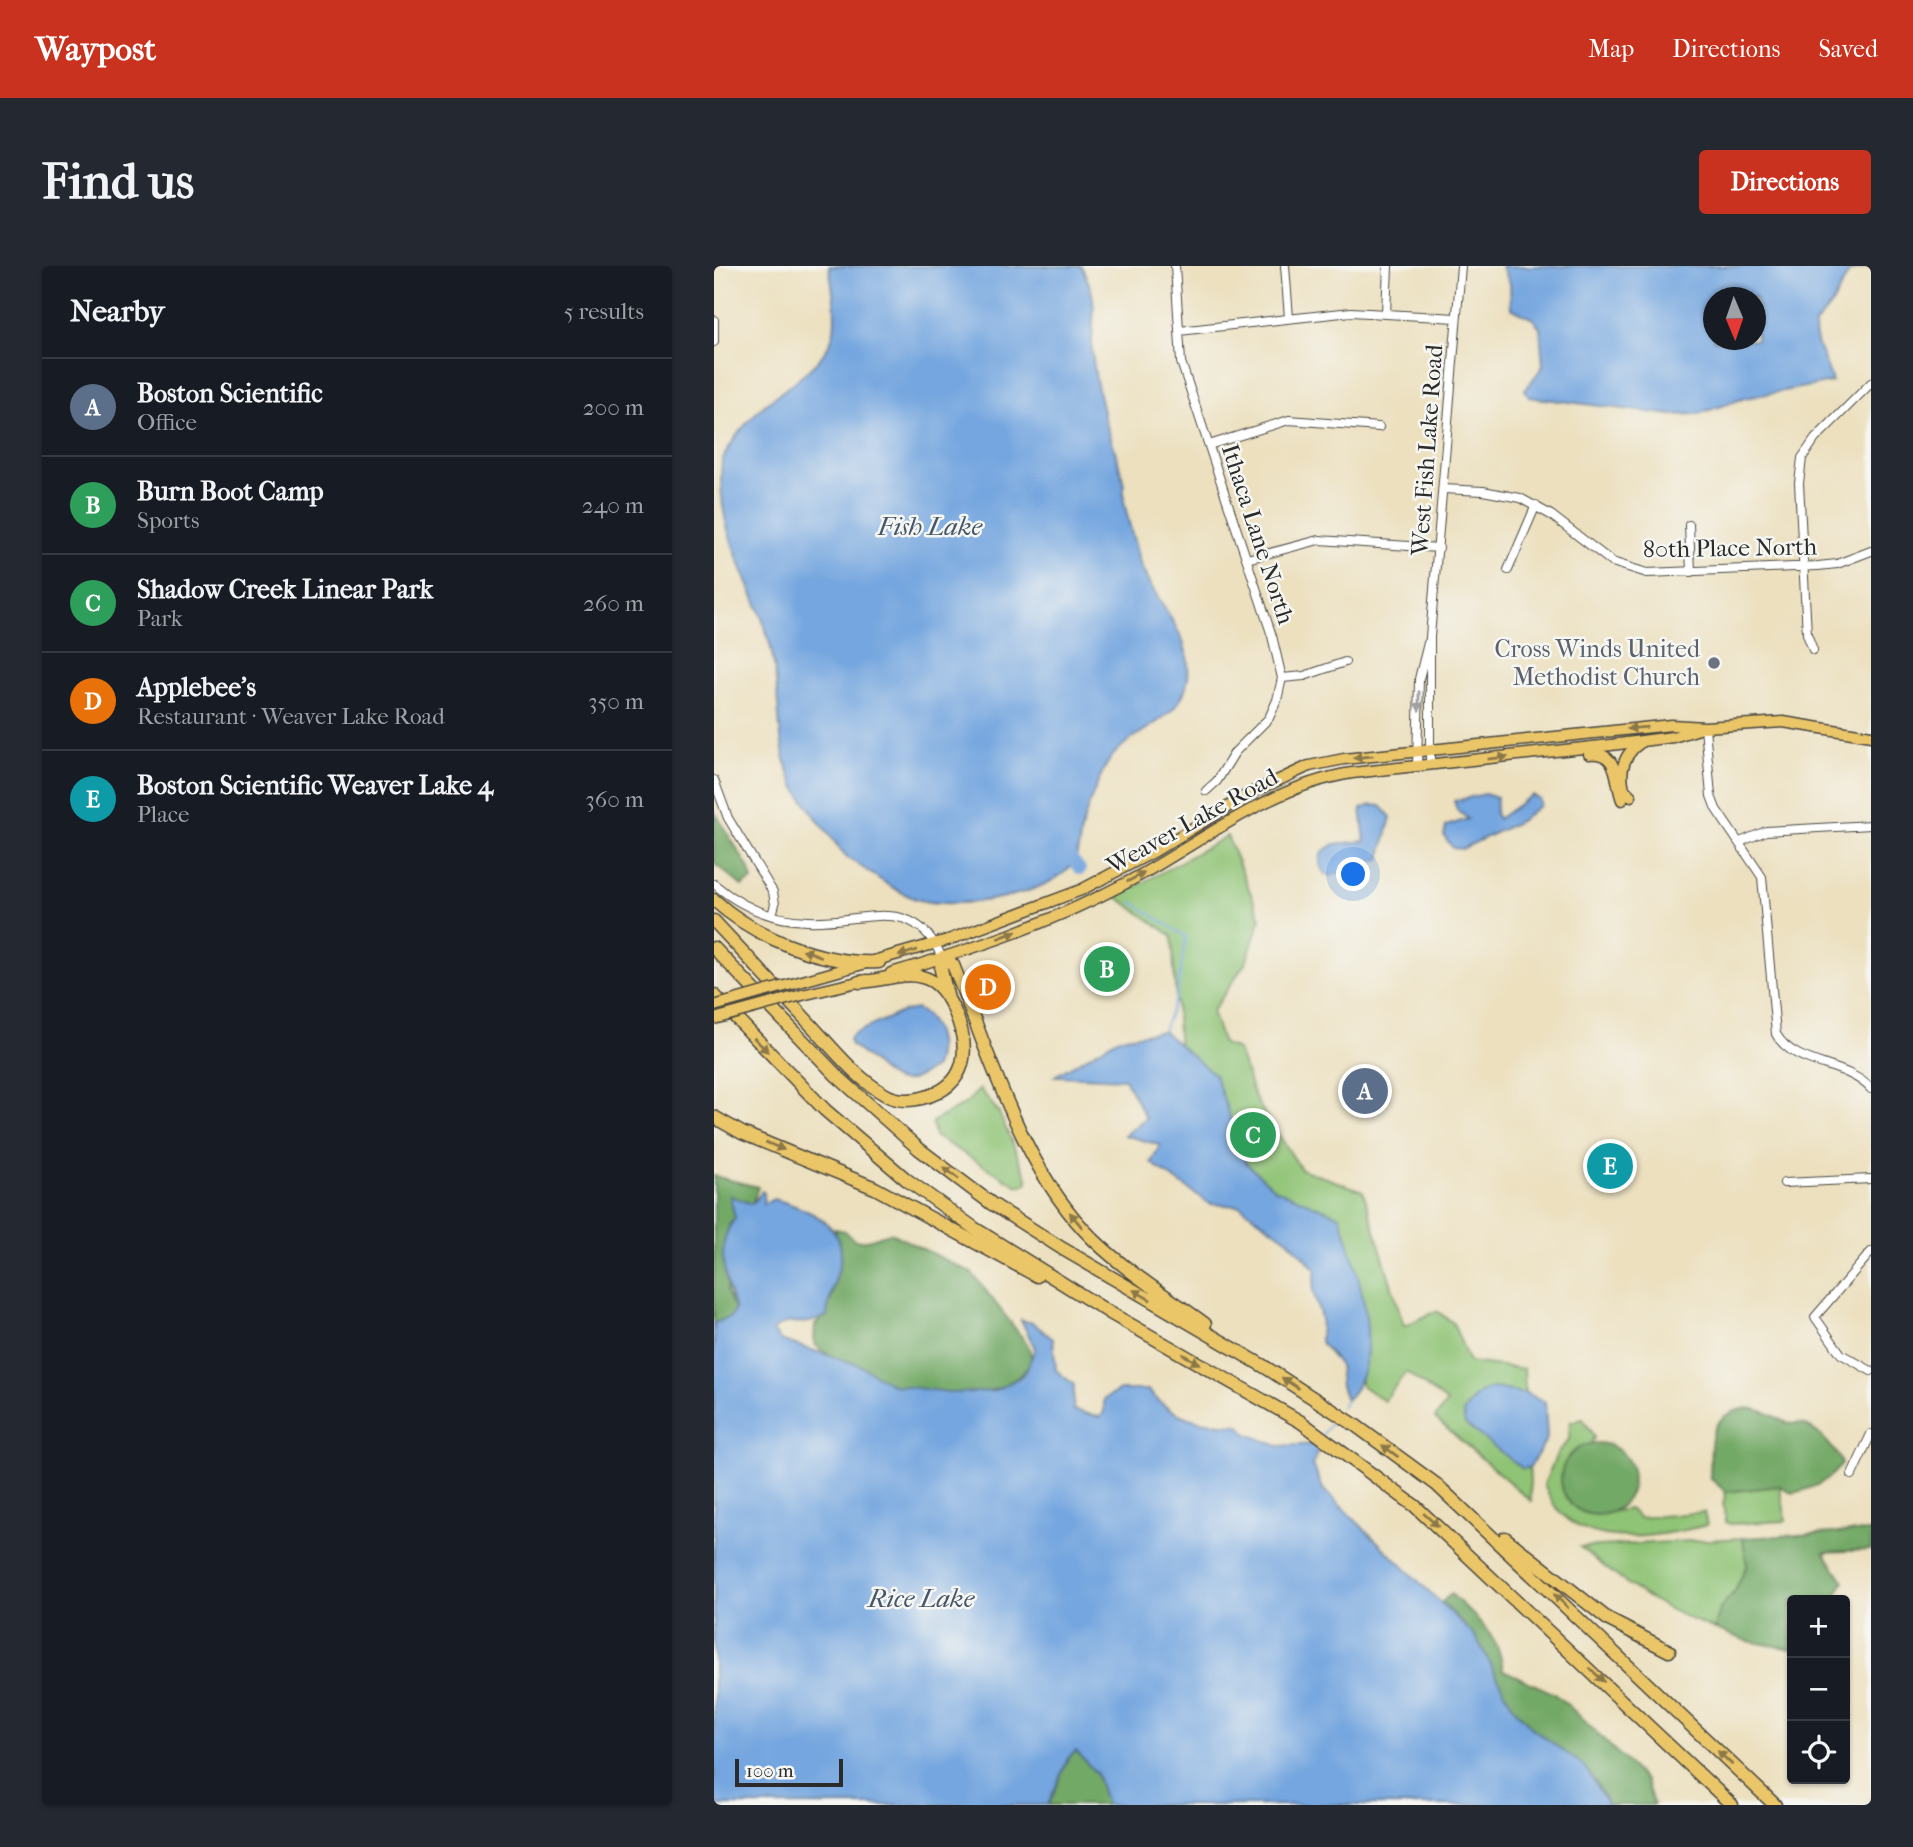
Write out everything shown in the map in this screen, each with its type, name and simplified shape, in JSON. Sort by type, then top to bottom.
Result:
[{"type":"highway","points":[[714,900],[758,930],[830,959],[855,963],[879,962]]},
{"type":"highway","points":[[714,921],[834,1050],[888,1097],[917,1099],[942,1091],[951,1082],[963,1061],[965,1038]]},
{"type":"highway","points":[[714,932],[801,1027],[863,1088],[894,1105],[926,1104],[942,1098],[956,1087],[965,1074],[970,1057],[948,999],[941,970],[942,958],[953,965],[1004,1092],[1038,1165],[1057,1197],[1094,1241],[1265,1367]]},
{"type":"highway","points":[[714,948],[837,1076],[919,1149],[992,1204],[1316,1399],[1437,1485],[1587,1605],[1638,1637],[1669,1651]]},
{"type":"highway","points":[[859,982],[920,976],[940,987],[948,999]]},
{"type":"highway","points":[[714,995],[825,1110],[907,1180],[974,1228],[1110,1313]]},
{"type":"highway","points":[[714,1117],[742,1133],[875,1188],[1110,1313],[1301,1422],[1415,1506],[1732,1805]]},
{"type":"highway","points":[[1437,1485],[1775,1805]]},
{"type":"main road","name":"Weaver Lake Road","points":[[714,1006],[936,944],[1081,890],[1292,772],[1344,759],[1643,727],[1793,723],[1871,736]]},
{"type":"main road","name":"Weaver Lake Road","points":[[714,1019],[859,982],[942,958],[1014,933],[1121,886],[1297,787],[1339,775],[1673,737],[1705,727]]},
{"type":"main road","points":[[1555,752],[1597,753],[1607,758],[1617,771],[1627,798],[1622,765],[1633,748],[1642,741]]},
{"type":"street","name":"Ithaca Lane North","points":[[1175,266],[1181,362],[1277,651],[1282,678]]},
{"type":"street","points":[[1285,266],[1289,318]]},
{"type":"street","points":[[1386,313],[1388,266]]},
{"type":"street","name":"West Fish Lake Road","points":[[1430,765],[1425,750],[1430,637],[1461,266]]},
{"type":"street","points":[[1179,331],[1351,312],[1457,318]]},
{"type":"street","points":[[714,320],[714,342]]},
{"type":"street","points":[[1813,650],[1807,634],[1803,567],[1799,483],[1802,458],[1815,439],[1871,383]]},
{"type":"street","points":[[1209,445],[1289,420],[1379,427]]},
{"type":"street","name":"80th Place North","points":[[1443,489],[1503,493],[1536,505],[1597,551],[1628,569],[1647,573],[1837,564],[1871,551]]},
{"type":"street","points":[[1508,570],[1536,505]]},
{"type":"street","points":[[1689,526],[1691,572]]},
{"type":"street","points":[[1247,559],[1320,540],[1439,548]]},
{"type":"street","points":[[1206,791],[1221,776],[1235,752],[1269,718],[1282,678],[1304,676],[1345,662]]},
{"type":"street","points":[[1705,727],[1711,796],[1724,822],[1758,868],[1764,887],[1773,1014],[1781,1042],[1795,1052],[1849,1072],[1871,1089]]},
{"type":"street","name":"West Fish Lake Road","points":[[1417,767],[1425,750]]},
{"type":"street","points":[[714,780],[729,818],[773,892],[775,904],[772,915]]},
{"type":"street","points":[[1740,842],[1766,831],[1871,825]]},
{"type":"street","points":[[714,884],[739,902],[772,915],[806,921],[903,918],[926,929],[942,958]]},
{"type":"street","points":[[1784,1183],[1871,1179]]},
{"type":"street","points":[[1871,1252],[1815,1317],[1842,1354],[1871,1371]]},
{"type":"street","points":[[1852,1475],[1871,1434]]},
{"type":"green space","points":[[714,811],[748,867],[752,880],[742,886],[714,863]]},
{"type":"green space","points":[[1227,836],[1261,918],[1246,962],[1212,1012],[1223,1044],[1238,1050],[1256,1100],[1301,1169],[1363,1191],[1404,1326],[1437,1311],[1453,1323],[1469,1362],[1524,1369],[1531,1501],[1435,1418],[1447,1402],[1406,1372],[1384,1401],[1361,1385],[1359,1323],[1180,1068],[1172,936],[1117,897]]},
{"type":"green space","points":[[980,1089],[999,1113],[1027,1177],[1027,1184],[1018,1186],[935,1136],[932,1122],[965,1104]]},
{"type":"green space","points":[[714,1176],[758,1187],[752,1204],[730,1196],[735,1218],[729,1225],[727,1293],[735,1309],[731,1317],[714,1323]]},
{"type":"green space","points":[[835,1229],[845,1231],[850,1237],[860,1241],[891,1233],[972,1273],[1028,1345],[1032,1359],[1021,1374],[1007,1384],[970,1394],[950,1394],[930,1393],[894,1385],[861,1366],[823,1351],[814,1343],[815,1325],[828,1307],[835,1281],[838,1252]]},
{"type":"green space","points":[[1748,1408],[1763,1411],[1787,1423],[1808,1426],[1825,1440],[1842,1463],[1827,1479],[1793,1493],[1780,1486],[1726,1492],[1710,1478],[1713,1432],[1724,1417]]},
{"type":"green space","points":[[1583,1419],[1594,1437],[1591,1444],[1581,1447],[1598,1514],[1629,1509],[1640,1518],[1704,1512],[1707,1525],[1637,1537],[1613,1536],[1591,1531],[1571,1522],[1555,1506],[1544,1484],[1557,1454],[1569,1439],[1570,1422]]},
{"type":"green space","points":[[1590,1443],[1604,1443],[1623,1453],[1633,1472],[1633,1486],[1623,1505],[1604,1515],[1590,1515],[1571,1505],[1561,1486],[1561,1472],[1571,1453]]},
{"type":"green space","points":[[1780,1486],[1786,1521],[1726,1522],[1723,1505],[1726,1492]]},
{"type":"green space","points":[[1871,1531],[1871,1550],[1824,1552],[1844,1582],[1836,1595],[1787,1595],[1787,1648],[1747,1641],[1715,1629],[1720,1609],[1735,1591],[1747,1565],[1743,1538]]},
{"type":"green space","points":[[1743,1538],[1747,1565],[1735,1591],[1721,1609],[1715,1629],[1676,1613],[1644,1595],[1580,1547]]},
{"type":"green space","points":[[1451,1594],[1492,1637],[1503,1670],[1553,1693],[1569,1706],[1645,1780],[1654,1805],[1608,1805],[1596,1782],[1532,1728],[1513,1707],[1476,1637],[1442,1602]]},
{"type":"green space","points":[[1076,1751],[1096,1773],[1106,1805],[1049,1805],[1068,1758]]},
{"type":"water","name":"Fish Lake","points":[[829,266],[1081,266],[1091,289],[1094,306],[1094,370],[1123,480],[1127,514],[1142,569],[1184,644],[1188,677],[1184,692],[1168,714],[1121,747],[1106,765],[1086,813],[1076,857],[1066,871],[1028,891],[1003,898],[954,903],[916,899],[889,886],[848,858],[840,849],[804,801],[788,770],[781,739],[773,659],[767,634],[731,541],[725,517],[721,490],[722,461],[736,437],[754,415],[814,365],[829,346],[835,319]]},
{"type":"water","points":[[1501,266],[1869,266],[1849,272],[1832,304],[1815,324],[1819,347],[1832,382],[1745,398],[1698,414],[1672,415],[1529,397],[1525,390],[1543,366],[1540,328],[1533,319],[1511,308],[1510,283]]},
{"type":"water","points":[[1485,794],[1497,798],[1495,813],[1498,819],[1532,795],[1540,800],[1540,805],[1520,821],[1462,849],[1453,848],[1444,836],[1446,826],[1468,819],[1457,810],[1454,801]]},
{"type":"water","points":[[1371,805],[1381,806],[1391,817],[1380,859],[1329,876],[1321,866],[1322,852],[1335,844],[1365,841],[1361,809]]},
{"type":"water","points":[[917,1009],[934,1027],[938,1051],[935,1067],[916,1078],[896,1080],[851,1045],[849,1039],[853,1034],[904,1011]]},
{"type":"water","points":[[1163,1031],[1215,1075],[1246,1163],[1275,1189],[1340,1216],[1360,1285],[1367,1337],[1366,1361],[1359,1383],[1346,1400],[1341,1386],[1339,1364],[1320,1342],[1321,1318],[1313,1291],[1316,1270],[1288,1240],[1240,1206],[1210,1204],[1151,1163],[1160,1145],[1124,1135],[1146,1118],[1125,1079],[1055,1076],[1119,1038]]},
{"type":"water","name":"Rice Lake","points":[[762,1191],[763,1204],[774,1199],[799,1207],[822,1219],[837,1237],[841,1249],[827,1316],[811,1322],[786,1323],[778,1327],[773,1330],[780,1340],[859,1365],[893,1385],[957,1393],[993,1391],[1026,1372],[1035,1348],[1021,1320],[1033,1323],[1053,1339],[1056,1370],[1074,1385],[1073,1410],[1100,1417],[1104,1412],[1104,1399],[1120,1390],[1148,1390],[1167,1408],[1178,1414],[1201,1421],[1239,1425],[1245,1433],[1278,1446],[1320,1444],[1313,1465],[1323,1489],[1476,1637],[1513,1707],[1532,1728],[1585,1767],[1608,1805],[1106,1805],[1096,1773],[1076,1751],[1068,1758],[1048,1805],[717,1805],[714,1796],[714,1323],[731,1317],[735,1309],[723,1262],[725,1239],[735,1218],[730,1196],[752,1204]]},
{"type":"water","points":[[1494,1388],[1528,1394],[1545,1402],[1547,1438],[1530,1467],[1523,1469],[1465,1424],[1463,1413],[1469,1404],[1480,1394]]},
{"type":"waterway","points":[[1063,848],[1080,869]]},
{"type":"waterway","points":[[1132,902],[1186,937],[1176,997],[1163,1031]]},
{"type":"waterway","points":[[1341,1408],[1346,1400]]},
{"type":"waterway","points":[[1323,1434],[1334,1418]]},
{"type":"place","name":"Cross Winds United Methodist Church","points":[[1714,663]]},
{"type":"place","name":"Burn Boot Camp","points":[[1107,969]]},
{"type":"place","name":"Applebee's","points":[[988,987]]},
{"type":"place","name":"Boston Scientific","points":[[1365,1091]]},
{"type":"place","name":"Shadow Creek Linear Park","points":[[1253,1135]]},
{"type":"place","name":"Boston Scientific Weaver Lake 4","points":[[1610,1166]]}]
